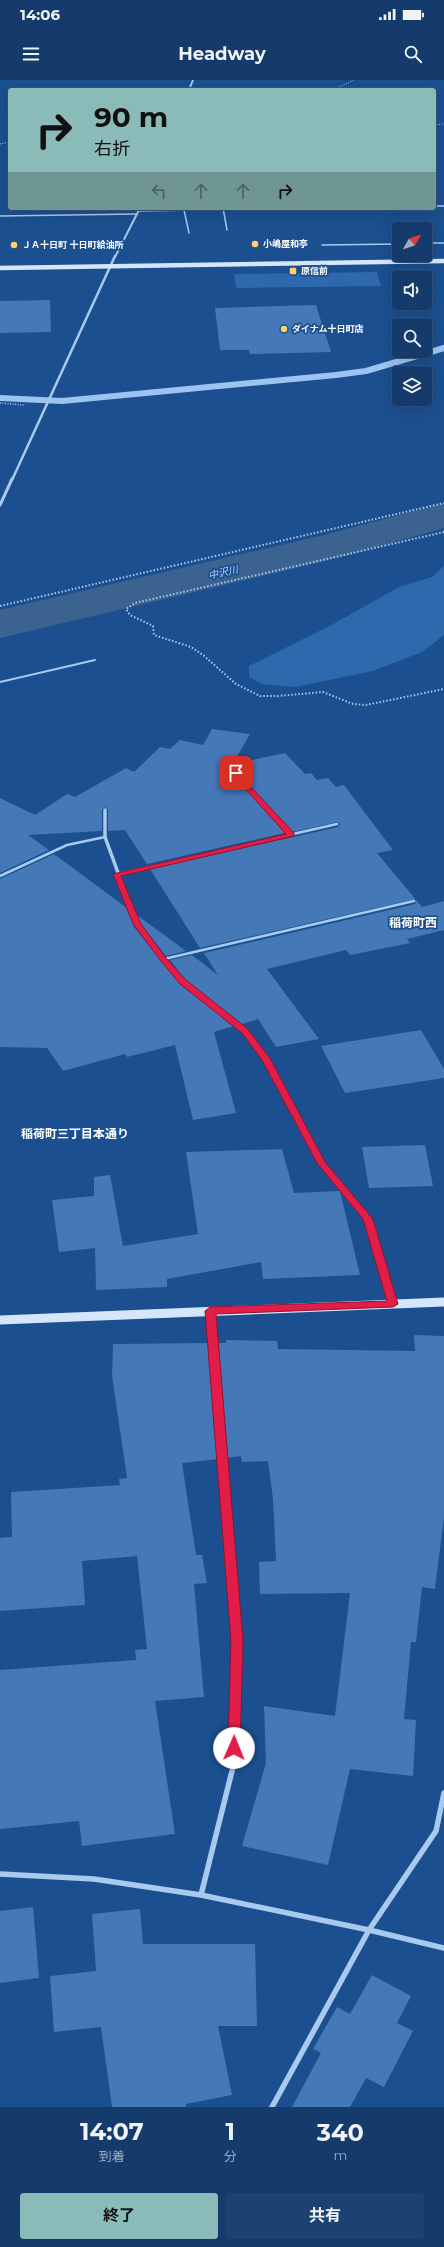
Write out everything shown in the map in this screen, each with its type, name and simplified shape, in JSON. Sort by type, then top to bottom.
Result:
[{"type":"street","points":[[0,505],[110,266],[139,210]]},
{"type":"street","points":[[432,261],[444,261]]},
{"type":"street","points":[[0,268],[404,262]]},
{"type":"street","points":[[105,810],[105,837],[117,874],[138,924],[183,982],[245,1031],[266,1060],[321,1163],[368,1219],[393,1304]]},
{"type":"street","points":[[0,1320],[444,1302]]},
{"type":"street","points":[[201,1895],[234,1763],[237,1641],[210,1311]]},
{"type":"street","points":[[272,2107],[369,1930],[436,1831],[444,1793]]},
{"type":"street","points":[[0,1874],[94,1879],[201,1895],[369,1930],[444,1948]]},
{"type":"lane","points":[[184,210],[189,233]]},
{"type":"lane","points":[[223,210],[227,230]]},
{"type":"lane","points":[[0,216],[137,214]]},
{"type":"lane","points":[[432,243],[444,243]]},
{"type":"lane","points":[[322,245],[392,244]]},
{"type":"lane","points":[[0,682],[94,660]]},
{"type":"lane","points":[[236,773],[292,835]]},
{"type":"lane","points":[[117,874],[337,824]]},
{"type":"lane","points":[[0,876],[67,845],[105,837]]},
{"type":"lane","points":[[164,959],[414,901]]},
{"type":"path","points":[[337,88],[354,80]]},
{"type":"path","points":[[0,606],[444,503]]},
{"type":"path","points":[[444,532],[135,603],[126,609],[130,615],[153,626],[154,635],[163,641],[186,645],[196,650],[229,680],[251,693],[270,698],[323,692],[338,695],[349,702],[358,705],[375,704],[444,689]]},
{"type":"shaded area","points":[[377,272],[381,286],[236,288],[234,274]]},
{"type":"shaded area","points":[[444,566],[444,635],[422,652],[373,671],[295,687],[262,684],[249,677],[249,666],[337,622],[399,587],[432,577]]},
{"type":"building","points":[[50,300],[51,332],[0,333],[0,301]]},
{"type":"building","name":"ダイナム十日町店","points":[[316,305],[331,352],[250,354],[249,350],[220,350],[215,308]]},
{"type":"building","points":[[212,729],[250,734],[233,764],[285,753],[305,774],[311,773],[317,780],[328,778],[336,787],[344,785],[393,850],[377,853],[415,899],[200,948],[150,869],[338,827],[340,824],[338,822],[292,832],[236,770],[234,775],[285,833],[147,864],[125,830],[108,831],[108,810],[105,807],[102,810],[102,831],[28,835],[49,850],[0,873],[0,798],[35,815],[67,794],[75,797],[126,768],[134,772],[160,747],[170,749],[180,740],[203,745]]},
{"type":"building","points":[[54,854],[127,908],[134,927],[181,984],[234,1026],[214,1032],[236,1113],[193,1120],[175,1045],[127,1057],[125,1054],[63,1071],[47,1048],[0,1047],[0,879]]},
{"type":"building","points":[[416,900],[422,907],[444,901],[444,930],[407,939],[410,943],[350,955],[346,950],[267,969],[319,1039],[276,1047],[258,1019],[242,1024],[185,980],[170,960],[192,955],[218,975],[204,953],[415,904]]},
{"type":"building","points":[[137,915],[186,951],[166,956],[140,923]]},
{"type":"building","points":[[421,1030],[444,1069],[444,1078],[345,1093],[321,1046]]},
{"type":"building","points":[[425,1145],[433,1186],[369,1188],[362,1147]]},
{"type":"building","points":[[282,1149],[294,1193],[340,1191],[360,1275],[263,1279],[261,1262],[167,1279],[167,1287],[96,1290],[95,1248],[59,1252],[52,1200],[94,1196],[94,1177],[110,1175],[123,1246],[198,1234],[186,1152]]},
{"type":"building","points":[[414,1335],[444,1336],[444,1517],[435,1589],[422,1587],[416,1642],[411,1642],[404,1719],[416,1720],[413,1776],[350,1769],[328,1865],[242,1846],[266,1763],[264,1706],[335,1716],[350,1593],[260,1594],[259,1562],[276,1561],[273,1499],[268,1461],[242,1462],[241,1456],[226,1458],[216,1343],[226,1343],[226,1340],[277,1341],[278,1349],[415,1351]]},
{"type":"building","points":[[209,1343],[218,1459],[182,1463],[196,1555],[202,1555],[207,1583],[194,1584],[204,1697],[155,1701],[175,1834],[82,1846],[79,1821],[0,1829],[0,1670],[136,1660],[135,1650],[147,1649],[137,1556],[82,1561],[85,1605],[0,1611],[0,1538],[12,1537],[11,1492],[120,1485],[119,1479],[127,1478],[112,1376],[113,1344]]},
{"type":"building","points":[[33,1907],[39,1978],[0,1983],[0,1911]]},
{"type":"building","points":[[140,1909],[143,1944],[255,1944],[257,2026],[218,2026],[232,2095],[186,2104],[186,2107],[112,2107],[101,2027],[54,2032],[50,1976],[96,1971],[92,1914]]},
{"type":"building","points":[[372,1975],[411,1996],[397,2023],[413,2031],[384,2087],[366,2078],[350,2107],[292,2107],[321,2053],[313,2049],[337,2007],[350,2014]]},
{"type":"waterway","points":[[0,398],[62,401],[336,375],[366,371],[444,348]]},
{"type":"waterway","name":"中沢川","points":[[0,624],[338,545],[444,515]]},
{"type":"place","name":"小嶋屋和亭","points":[[255,244]]},
{"type":"place","name":"ＪＡ十日町 十日町給油所","points":[[14,245]]},
{"type":"place","name":"原信前","points":[[293,271]]},
{"type":"place","name":"ダイナム十日町店","points":[[284,329]]},
{"type":"district","name":"稲荷町西","points":[[413,923]]},
{"type":"district","name":"稲荷町三丁目本通り","points":[[75,1134]]},
{"type":"route","points":[[234,1748],[237,1641],[210,1311],[393,1304],[368,1219],[321,1163],[266,1060],[245,1031],[183,982],[164,959],[138,924],[117,874],[292,835],[236,773]]}]
